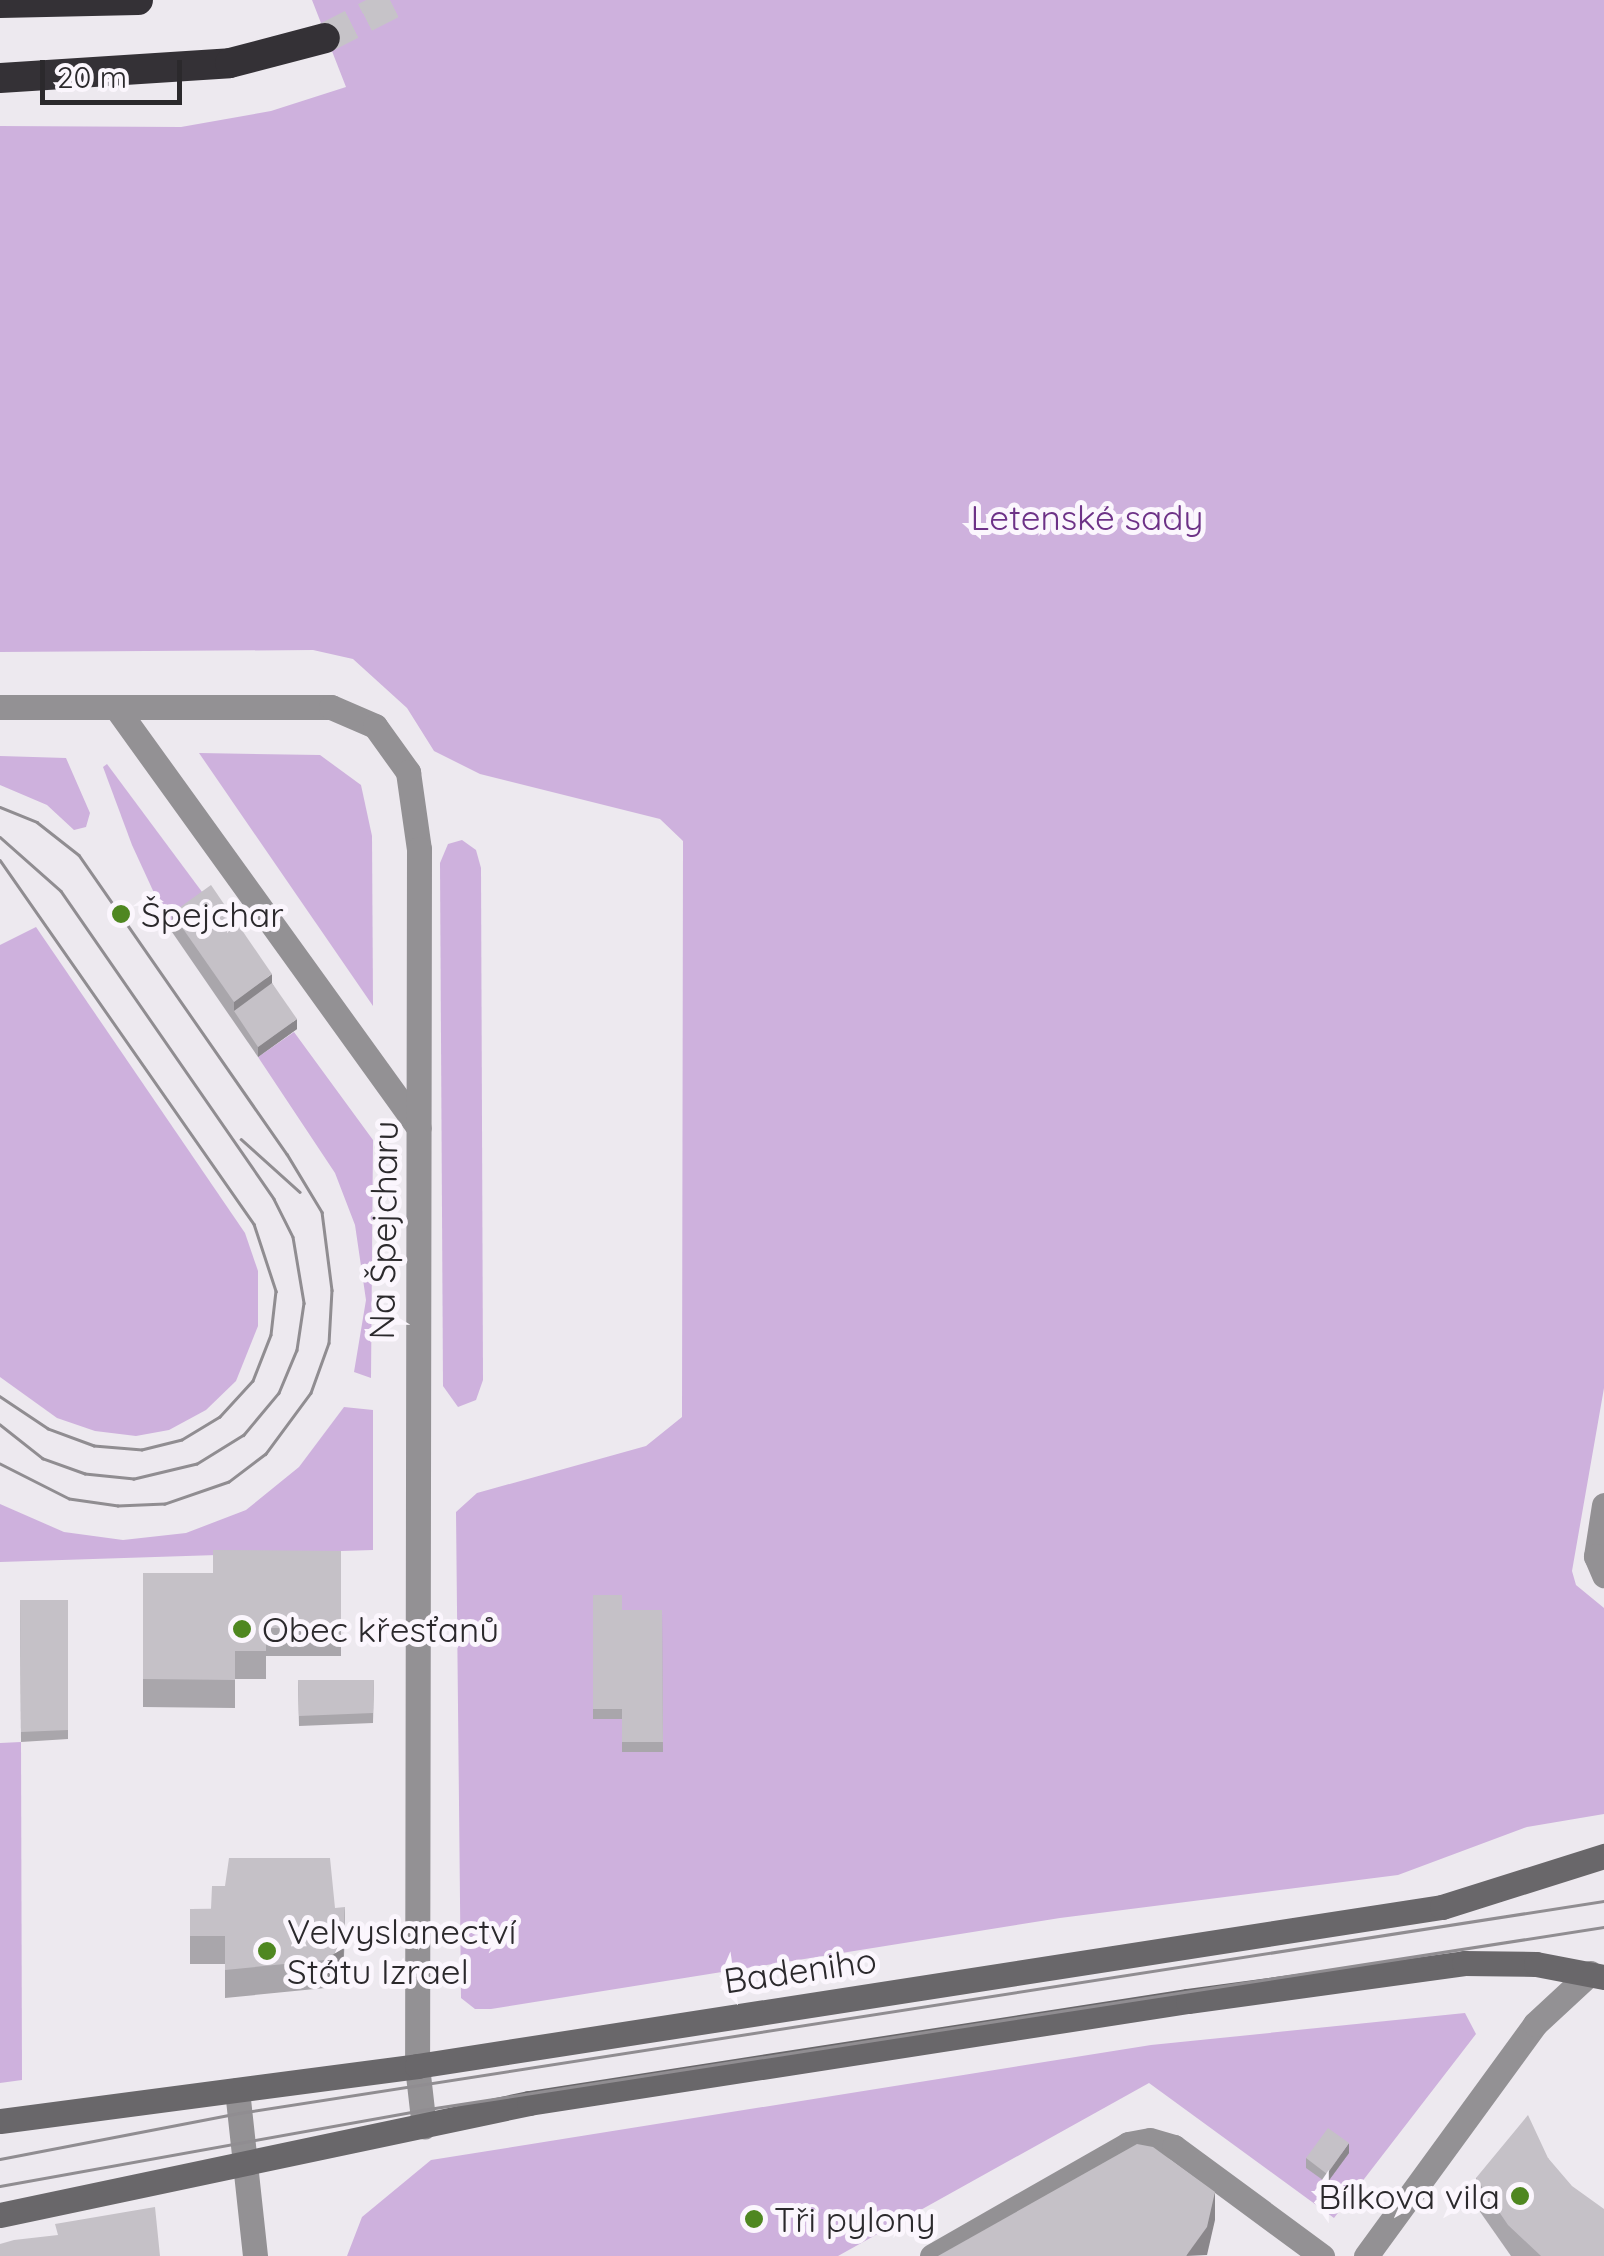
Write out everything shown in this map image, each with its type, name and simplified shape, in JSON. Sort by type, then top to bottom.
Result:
[{"type":"highway","points":[[0,3],[138,0]]},
{"type":"highway","points":[[0,78],[230,63],[325,38]]},
{"type":"main road","name":"Badeniho","points":[[0,2121],[417,2066],[1442,1908],[1604,1856]]},
{"type":"main road","points":[[0,2215],[245,2167],[528,2104],[1440,1966],[1536,1964],[1599,1973]]},
{"type":"street","name":"Na Špejcharu","points":[[0,706],[331,708],[365,720],[394,745],[412,786],[419,849],[415,1435],[417,2066],[424,2127]]},
{"type":"street","points":[[117,708],[419,1128]]},
{"type":"street","points":[[1604,1505],[1596,1556],[1604,1575]]},
{"type":"street","points":[[1366,2256],[1535,2024],[1599,1973]]},
{"type":"street","points":[[236,2090],[255,2256]]},
{"type":"street","points":[[932,2256],[1128,2144],[1150,2140],[1174,2147],[1322,2256]]},
{"type":"green space","name":"Letenské sady","points":[[312,0],[1604,0],[1604,1388],[1572,1571],[1576,1585],[1604,1608],[1604,1814],[1527,1827],[1398,1875],[1060,1918],[491,2009],[475,2009],[461,1998],[456,1512],[477,1493],[646,1446],[682,1417],[683,841],[660,819],[480,774],[434,751],[407,708],[353,659],[313,650],[0,652],[0,126],[181,127],[271,111],[346,87]]},
{"type":"green space","points":[[199,753],[320,755],[361,785],[372,836],[373,1006]]},
{"type":"green space","points":[[0,756],[66,758],[90,813],[86,827],[74,830],[47,805],[0,785]]},
{"type":"green space","points":[[107,764],[211,904],[172,932],[132,845],[103,767]]},
{"type":"green space","points":[[462,840],[476,850],[481,868],[483,1380],[476,1400],[458,1407],[443,1386],[440,863],[448,844]]},
{"type":"green space","points":[[36,927],[245,1233],[258,1271],[258,1326],[236,1381],[206,1410],[169,1430],[136,1436],[95,1431],[57,1418],[0,1377],[0,945]]},
{"type":"green space","points":[[294,1032],[373,1140],[371,1378],[354,1372],[366,1300],[355,1225],[335,1173],[258,1057]]},
{"type":"green space","points":[[344,1407],[373,1410],[373,1550],[0,1562],[0,1504],[64,1532],[123,1540],[186,1533],[246,1510],[299,1467]]},
{"type":"green space","points":[[21,1742],[22,2080],[0,2083],[0,1743]]},
{"type":"green space","points":[[1465,2013],[1476,2034],[1334,2218],[1149,2083],[838,2256],[347,2256],[362,2217],[431,2160],[1151,2045]]},
{"type":"building","points":[[211,885],[272,974],[234,1002],[172,913]]},
{"type":"building","points":[[272,983],[297,1019],[258,1047],[234,1011]]},
{"type":"building","name":"Obec křesťanů","points":[[213,1550],[341,1551],[341,1628],[266,1628],[266,1651],[235,1651],[235,1680],[143,1679],[143,1573],[213,1573]]},
{"type":"building","points":[[593,1595],[622,1595],[622,1610],[662,1610],[663,1742],[622,1742],[622,1709],[593,1709]]},
{"type":"building","points":[[20,1600],[68,1600],[68,1730],[21,1732]]},
{"type":"building","points":[[298,1680],[374,1680],[373,1713],[299,1716]]},
{"type":"building","name":"Velvyslanectví Státu Izrael","points":[[229,1858],[330,1858],[335,1908],[345,1907],[343,1948],[325,1960],[225,1970],[225,1936],[190,1936],[190,1909],[211,1909],[212,1886],[225,1886]]},
{"type":"building","name":"Bílkova vila","points":[[1528,2115],[1548,2158],[1572,2186],[1604,2209],[1604,2256],[1541,2256],[1508,2225],[1476,2178]]},
{"type":"building","points":[[1328,2128],[1349,2143],[1327,2174],[1306,2158]]},
{"type":"building","points":[[1137,2144],[1153,2147],[1215,2192],[1207,2227],[1186,2256],[938,2256]]},
{"type":"building","points":[[155,2207],[160,2256],[0,2256],[0,2244],[58,2235],[55,2224]]},
{"type":"tunnel","points":[[325,38],[399,0]]},
{"type":"tram line","points":[[0,807],[37,822],[79,855],[287,1154],[322,1212],[332,1290],[329,1343],[311,1393],[266,1454],[229,1482],[165,1504],[118,1506],[69,1499],[0,1464]]},
{"type":"tram line","points":[[0,837],[61,891],[274,1199],[293,1237],[304,1303],[297,1350],[279,1393],[244,1435],[197,1464],[134,1479],[85,1474],[43,1459],[0,1425]]},
{"type":"tram line","points":[[0,860],[254,1224],[276,1291],[271,1335],[253,1381],[220,1417],[182,1440],[142,1450],[94,1446],[48,1429],[0,1397]]},
{"type":"tram line","points":[[241,1139],[300,1192]]},
{"type":"tram line","points":[[0,2159],[239,2113],[1604,1901]]},
{"type":"tram line","points":[[0,2186],[422,2110],[1604,1927]]},
{"type":"place","name":"Špejchar","points":[[121,914]]},
{"type":"place","name":"Obec křesťanů","points":[[242,1629]]},
{"type":"place","name":"Velvyslanectví Státu Izrael","points":[[267,1951]]},
{"type":"place","name":"Bílkova vila","points":[[1520,2196]]},
{"type":"place","name":"Tři pylony","points":[[754,2219]]}]
